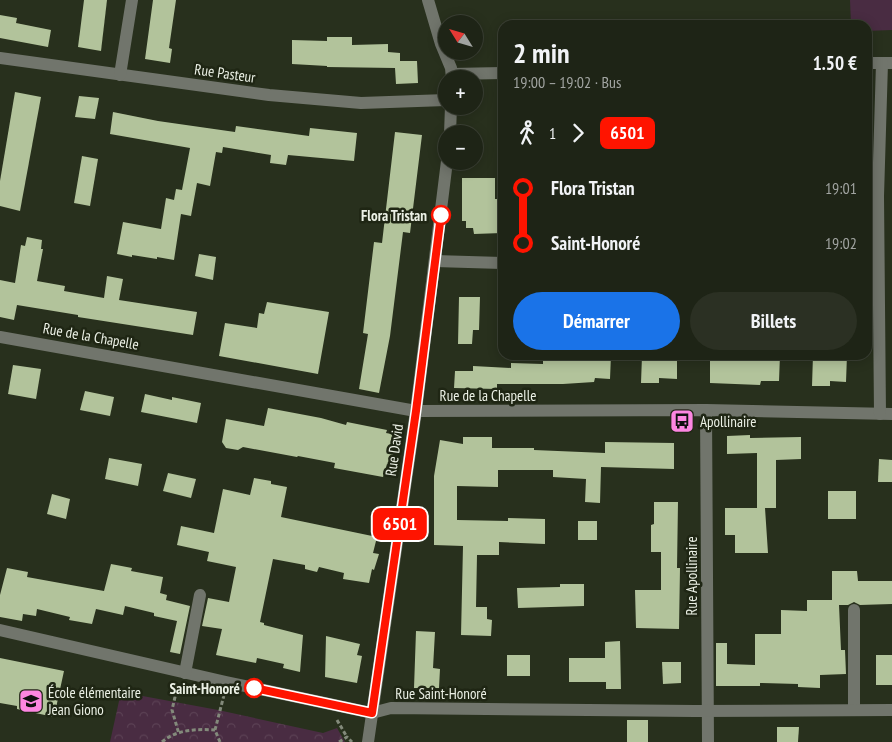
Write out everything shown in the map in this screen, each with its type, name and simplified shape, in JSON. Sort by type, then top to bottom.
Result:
[{"type":"street","points":[[120,75],[132,0]]},
{"type":"street","points":[[428,0],[450,70]]},
{"type":"street","name":"Rue Pasteur","points":[[0,58],[269,96],[361,103],[438,100]]},
{"type":"street","points":[[872,64],[887,63],[872,253],[886,414]]},
{"type":"street","points":[[483,74],[498,72]]},
{"type":"street","name":"Rue David","points":[[368,742],[416,411],[446,170]]},
{"type":"street","points":[[435,260],[498,262]]},
{"type":"street","name":"Rue de la Chapelle","points":[[0,337],[416,411],[706,410],[886,414]]},
{"type":"street","name":"Rue Apollinaire","points":[[706,410],[708,742]]},
{"type":"street","points":[[183,672],[200,595]]},
{"type":"street","points":[[854,610],[854,710]]},
{"type":"street","name":"Rue Saint-Honoré","points":[[0,630],[226,682],[372,713],[391,708],[708,711],[892,710]]},
{"type":"path","points":[[179,734],[172,710],[183,672]]},
{"type":"path","points":[[220,742],[215,730],[226,682]]},
{"type":"path","points":[[162,742],[191,729],[215,730]]},
{"type":"path","points":[[339,742],[347,737],[352,742]]},
{"type":"green space","points":[[850,0],[892,0],[892,30],[872,31],[872,20],[851,20]]},
{"type":"green space","points":[[121,692],[218,710],[323,733],[337,728],[345,742],[110,742]]},
{"type":"building","points":[[84,0],[107,0],[101,51],[78,47]]},
{"type":"building","points":[[153,0],[176,0],[169,48],[172,49],[170,63],[145,59]]},
{"type":"building","points":[[0,15],[17,18],[16,23],[51,30],[48,47],[0,38]]},
{"type":"building","points":[[327,37],[352,37],[352,45],[388,44],[388,52],[400,53],[400,61],[417,61],[418,83],[396,84],[395,68],[327,67],[292,64],[292,40],[327,41]]},
{"type":"building","points":[[15,92],[41,97],[20,211],[0,206],[0,181]]},
{"type":"building","points":[[79,96],[99,98],[95,119],[75,117]]},
{"type":"building","points":[[113,112],[158,121],[235,132],[236,126],[309,136],[310,128],[357,133],[354,161],[288,155],[286,165],[270,163],[271,155],[223,147],[222,153],[216,152],[210,186],[197,183],[191,216],[181,214],[174,260],[117,254],[123,222],[161,229],[166,198],[174,200],[176,189],[182,190],[190,148],[110,134]]},
{"type":"building","points":[[395,132],[422,135],[410,233],[403,232],[390,336],[379,393],[359,389],[368,334],[363,333],[374,242],[382,243]]},
{"type":"building","points":[[82,156],[98,159],[90,206],[74,203]]},
{"type":"building","points":[[462,178],[495,178],[495,199],[498,199],[498,233],[474,234],[473,228],[466,228],[466,221],[462,221]]},
{"type":"building","points":[[27,237],[42,240],[41,249],[43,249],[37,281],[65,286],[64,291],[104,298],[107,276],[123,279],[119,300],[197,312],[193,335],[78,317],[78,315],[17,305],[14,320],[0,317],[0,280],[15,283],[21,245],[25,246]]},
{"type":"building","points":[[199,254],[216,257],[213,280],[195,276]]},
{"type":"building","points":[[459,297],[480,297],[479,330],[473,330],[472,344],[458,344]]},
{"type":"building","points":[[267,302],[329,312],[318,374],[219,356],[225,323],[257,328],[259,313],[264,314]]},
{"type":"building","points":[[543,360],[611,360],[610,379],[595,378],[594,382],[563,384],[497,384],[497,389],[454,388],[455,371],[473,371],[473,366],[511,368],[511,363],[543,364]]},
{"type":"building","points":[[642,360],[677,360],[677,379],[659,378],[659,383],[641,383]]},
{"type":"building","points":[[710,360],[780,360],[779,381],[761,381],[760,385],[710,383]]},
{"type":"building","points":[[813,360],[847,360],[846,382],[830,381],[830,386],[812,386]]},
{"type":"building","points":[[13,365],[41,369],[36,399],[8,394]]},
{"type":"building","points":[[85,391],[114,397],[110,416],[80,410]]},
{"type":"building","points":[[145,394],[172,400],[172,397],[201,403],[197,423],[141,412]]},
{"type":"building","points":[[268,408],[321,418],[346,425],[347,422],[387,430],[386,433],[397,435],[391,465],[387,464],[383,477],[334,468],[335,463],[298,456],[243,447],[238,450],[226,448],[222,442],[226,419],[264,426]]},
{"type":"building","points":[[750,435],[750,438],[801,437],[801,459],[776,460],[776,508],[757,508],[757,453],[727,454],[727,436]]},
{"type":"building","points":[[463,437],[492,437],[492,448],[534,448],[534,450],[605,453],[605,442],[674,443],[674,469],[601,467],[600,503],[585,502],[586,479],[553,477],[553,470],[498,470],[498,487],[457,486],[457,520],[508,521],[508,518],[545,519],[545,544],[499,542],[499,555],[477,555],[476,607],[487,607],[487,619],[492,620],[491,636],[461,635],[463,546],[434,545],[434,476],[440,440],[463,444]]},
{"type":"building","points":[[109,458],[142,464],[138,486],[105,479]]},
{"type":"building","points":[[879,459],[892,460],[892,482],[878,482]]},
{"type":"building","points":[[168,473],[196,479],[191,498],[163,491]]},
{"type":"building","points":[[254,478],[271,481],[271,484],[287,487],[281,517],[377,537],[373,553],[379,554],[374,570],[372,569],[369,583],[343,579],[344,573],[319,567],[317,572],[305,569],[305,565],[273,559],[260,622],[264,623],[264,625],[303,635],[300,672],[283,668],[284,664],[257,658],[256,663],[216,655],[222,629],[202,626],[208,598],[229,602],[236,567],[207,561],[209,552],[177,545],[181,526],[214,533],[223,489],[250,495]]},
{"type":"building","points":[[828,491],[856,491],[856,519],[828,519]]},
{"type":"building","points":[[52,494],[70,499],[66,519],[47,514]]},
{"type":"building","points":[[654,502],[678,502],[677,568],[680,568],[679,629],[636,628],[635,590],[661,590],[661,552],[651,552],[651,525],[654,524]]},
{"type":"building","points":[[725,508],[765,508],[768,553],[735,553],[735,535],[725,535]]},
{"type":"building","points":[[578,521],[597,521],[597,540],[578,540]]},
{"type":"building","points":[[111,564],[132,568],[131,571],[163,577],[160,593],[167,595],[166,600],[190,606],[180,654],[170,652],[177,621],[154,616],[154,613],[125,606],[123,615],[96,609],[92,624],[69,620],[70,617],[37,609],[36,616],[23,614],[22,621],[0,617],[0,595],[7,568],[28,572],[27,577],[104,591]]},
{"type":"building","points":[[832,571],[857,571],[858,581],[892,581],[892,604],[860,605],[854,602],[848,605],[839,605],[841,650],[845,650],[846,674],[820,675],[820,688],[798,687],[798,684],[760,683],[760,686],[716,686],[716,643],[727,643],[727,664],[755,665],[755,634],[781,634],[781,610],[807,611],[807,600],[832,600]]},
{"type":"building","points":[[560,584],[584,584],[584,606],[518,608],[517,588],[560,587]]},
{"type":"building","points":[[416,631],[435,632],[433,668],[440,669],[439,688],[414,688]]},
{"type":"building","points":[[326,636],[360,644],[357,655],[362,656],[357,683],[325,677]]},
{"type":"building","points":[[620,641],[621,689],[606,689],[606,682],[569,682],[569,658],[605,658],[605,642]]},
{"type":"building","points":[[507,655],[530,655],[530,676],[507,676]]},
{"type":"building","points":[[876,655],[892,655],[892,685],[876,685]]},
{"type":"building","points":[[0,658],[64,671],[54,717],[17,709],[17,706],[0,703]]},
{"type":"building","points":[[662,662],[681,662],[681,683],[663,684]]},
{"type":"building","points":[[627,720],[648,720],[648,742],[627,742]]},
{"type":"building","points":[[777,727],[799,727],[798,742],[777,742]]},
{"type":"bus line","name":"6501","points":[[254,688],[372,713],[416,411],[441,215]]},
{"type":"place","name":"Flora Tristan","points":[[441,215]]},
{"type":"place","name":"Apollinaire","points":[[682,421]]},
{"type":"place","name":"Saint-Honoré","points":[[254,688]]},
{"type":"place","name":"École élémentaire Jean Giono","points":[[31,701]]}]
